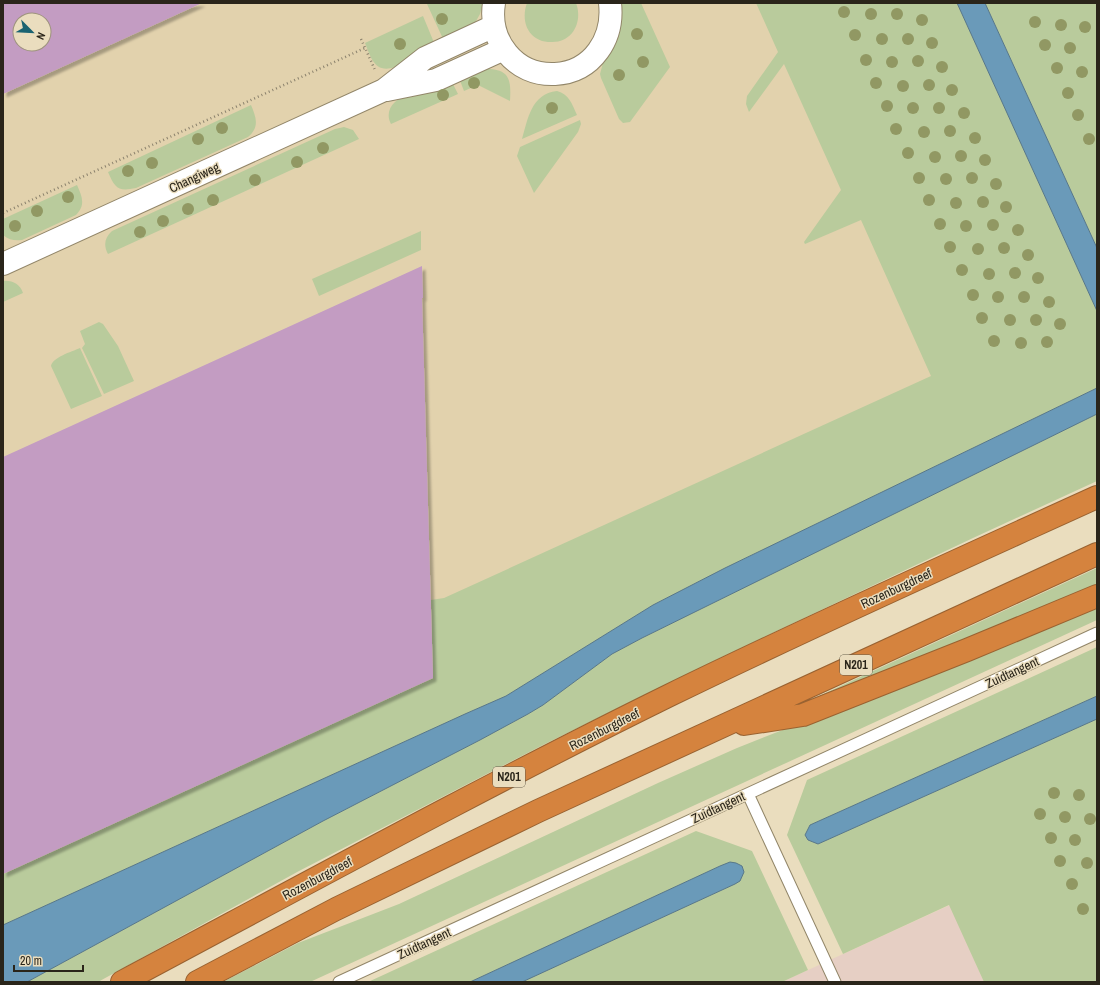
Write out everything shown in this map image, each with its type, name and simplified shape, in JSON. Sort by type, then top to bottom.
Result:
[{"type":"highway","name":"Rozenburgdreef","points":[[122,982],[457,803],[670,695],[902,585],[1097,497]]},
{"type":"highway","name":"N201","points":[[197,982],[336,909],[538,811],[1097,554]]},
{"type":"highway","points":[[720,728],[803,715],[967,650],[1097,596]]},
{"type":"street","points":[[494,3],[494,26],[498,39],[504,49],[515,61],[527,68],[541,73],[555,74],[569,71],[594,57],[602,46],[608,32],[611,18],[610,3]]},
{"type":"street","name":"Changiweg","points":[[3,264],[384,90],[425,58],[494,26]]},
{"type":"street","name":"Changiweg","points":[[384,90],[436,80],[504,49]]},
{"type":"lane","name":"Zuidtangent","points":[[339,982],[1097,633]]},
{"type":"lane","points":[[748,794],[835,982]]},
{"type":"path","points":[[3,213],[365,48],[361,39]]},
{"type":"shaded area","points":[[3,3],[771,3],[974,448],[725,568],[653,605],[506,696],[3,925]]},
{"type":"shaded area","points":[[950,905],[984,982],[782,982]]},
{"type":"green space","points":[[483,3],[480,14],[475,23],[444,41],[427,4]]},
{"type":"green space","points":[[527,3],[576,3],[578,10],[577,24],[570,35],[565,39],[551,42],[537,39],[528,30],[526,24],[525,10]]},
{"type":"green space","points":[[619,3],[641,3],[670,67],[630,122],[623,123],[619,119],[600,74]]},
{"type":"green space","points":[[756,3],[957,3],[1097,311],[1097,388],[725,568],[653,605],[506,696],[3,925],[3,874],[433,678],[431,600],[444,598],[931,376],[861,220],[805,244],[804,242],[841,190],[784,64],[749,112],[746,104],[747,96],[778,52]]},
{"type":"green space","points":[[985,3],[1097,3],[1097,248]]},
{"type":"green space","points":[[423,16],[435,45],[395,67],[388,69],[378,66],[369,54],[365,43]]},
{"type":"green space","points":[[487,69],[501,71],[508,78],[510,101],[478,85],[464,91],[459,78]]},
{"type":"green space","points":[[451,80],[458,94],[391,124],[389,113],[393,104],[397,101]]},
{"type":"green space","points":[[557,91],[564,94],[572,103],[577,115],[522,139],[529,116],[536,102],[548,93]]},
{"type":"green space","points":[[251,105],[256,126],[248,137],[136,188],[121,189],[118,188],[113,182],[108,172]]},
{"type":"green space","points":[[580,120],[581,124],[578,132],[534,193],[517,156],[520,147]]},
{"type":"green space","points":[[344,127],[353,130],[359,139],[108,254],[106,241],[112,231],[335,129]]},
{"type":"green space","points":[[77,185],[82,197],[82,204],[76,215],[22,240],[12,240],[3,235],[3,219]]},
{"type":"green space","points":[[421,231],[421,250],[319,296],[312,279]]},
{"type":"green space","points":[[3,281],[15,283],[20,287],[23,293],[3,302]]},
{"type":"green space","points":[[99,322],[103,324],[118,346],[134,381],[104,394],[82,348],[85,344],[80,331]]},
{"type":"green space","points":[[80,348],[102,396],[71,409],[51,366],[52,363],[59,357]]},
{"type":"green space","points":[[1097,414],[1097,481],[720,658],[545,744],[299,871],[98,982],[27,982],[323,821],[528,714],[543,705],[612,654],[642,638]]},
{"type":"green space","points":[[1097,568],[1097,589],[795,707]]},
{"type":"green space","points":[[1097,604],[1097,620],[310,982],[223,982],[298,943],[399,904],[658,783],[737,748]]},
{"type":"green space","points":[[1097,647],[1097,696],[810,825],[805,835],[808,840],[818,844],[1097,719],[1097,982],[984,982],[949,905],[843,954],[787,835],[807,780]]},
{"type":"green space","points":[[696,831],[752,851],[808,970],[782,982],[522,982],[735,884],[744,872],[742,866],[736,863],[731,863],[720,866],[470,982],[368,982]]},
{"type":"water","points":[[957,3],[985,3],[1097,248],[1097,311]]},
{"type":"water","points":[[1097,388],[1097,414],[642,638],[612,654],[543,705],[528,714],[323,821],[27,982],[3,982],[3,925],[506,696],[653,605],[725,568]]},
{"type":"water","points":[[1097,696],[1097,719],[818,844],[808,840],[805,835],[810,825]]},
{"type":"water","points":[[730,862],[742,866],[744,872],[740,881],[735,884],[522,982],[470,982],[720,866]]},
{"type":"building","points":[[3,3],[202,3],[3,94]]},
{"type":"building","points":[[422,266],[433,678],[3,874],[3,457]]}]
